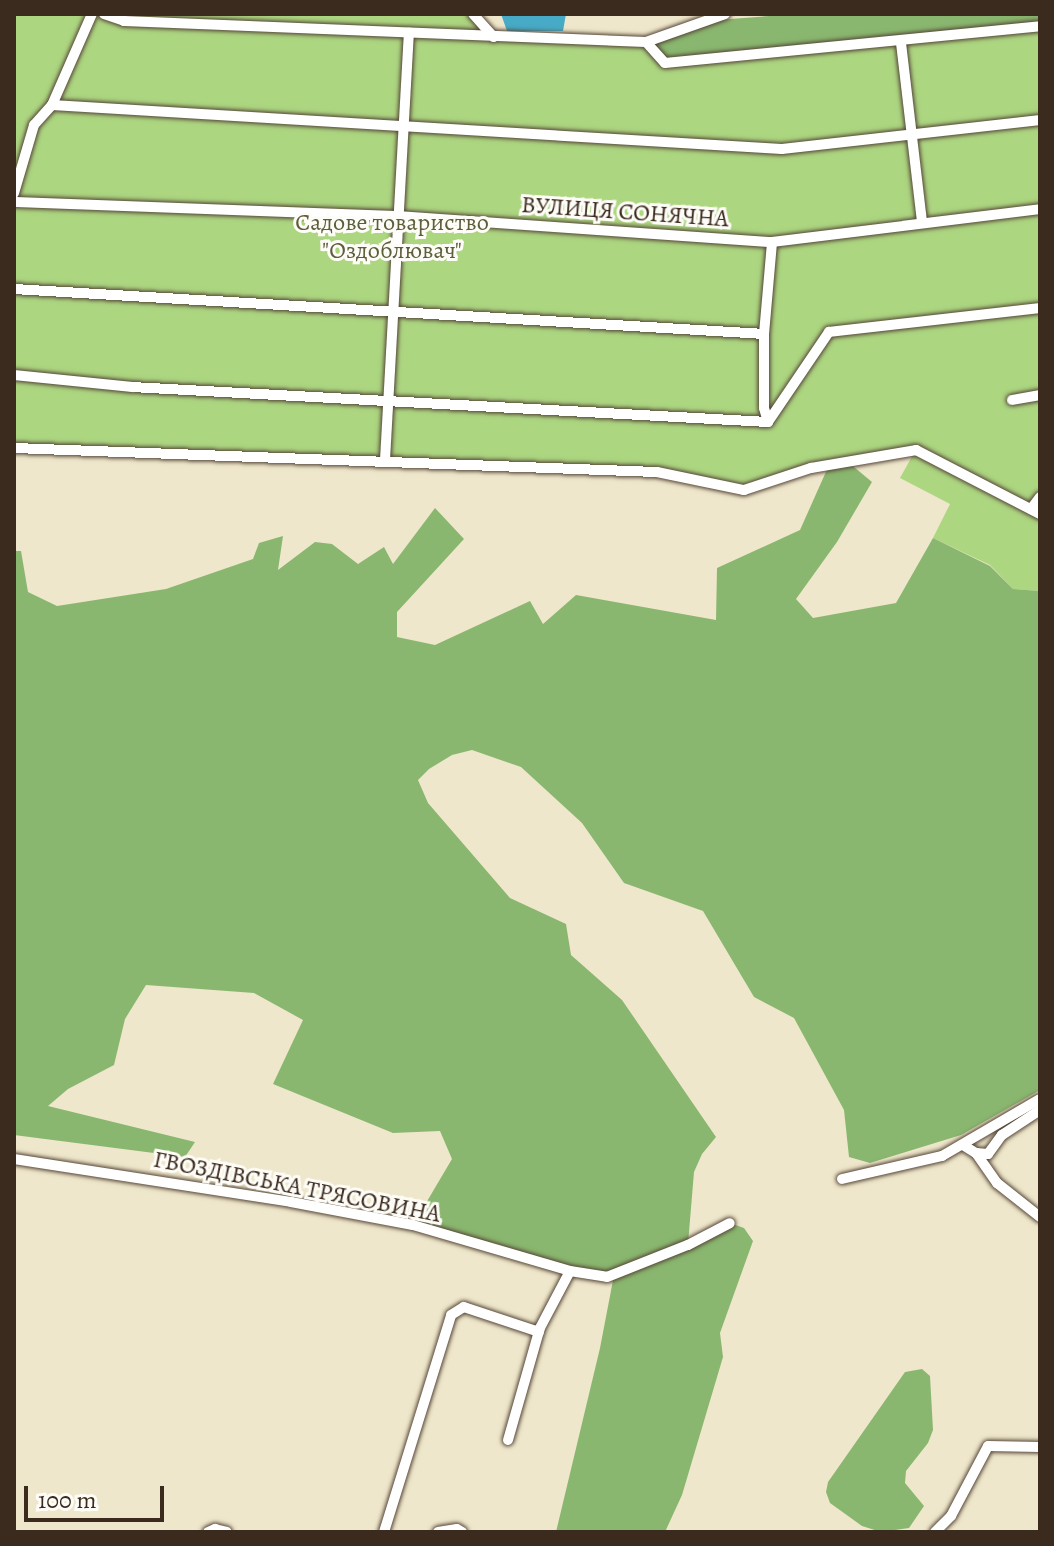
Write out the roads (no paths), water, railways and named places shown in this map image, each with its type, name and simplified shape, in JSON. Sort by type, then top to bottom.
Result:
[{"type":"street","points":[[14,193],[34,125],[52,105],[92,14]]},
{"type":"street","points":[[104,14],[124,21],[646,42],[725,14]]},
{"type":"street","points":[[473,14],[494,37]]},
{"type":"street","points":[[646,42],[665,63],[901,43],[1040,26]]},
{"type":"street","points":[[385,460],[409,33]]},
{"type":"street","points":[[901,43],[922,223]]},
{"type":"street","points":[[52,105],[782,149],[1040,120]]},
{"type":"street","name":"ВУЛИЦЯ СОНЯЧНА","points":[[14,202],[397,216],[772,242],[1040,209]]},
{"type":"street","points":[[768,422],[764,408],[764,334],[772,242]]},
{"type":"street","points":[[14,289],[764,334]]},
{"type":"street","points":[[768,422],[829,332],[1040,308]]},
{"type":"street","points":[[14,375],[132,387],[386,403],[768,422]]},
{"type":"street","points":[[1012,400],[1040,395]]},
{"type":"street","points":[[14,448],[657,472],[744,490],[811,468],[916,450],[1036,511],[1040,497]]},
{"type":"street","points":[[842,1179],[918,1163],[963,1145],[1040,1099]]},
{"type":"street","points":[[976,1153],[988,1154],[1002,1135],[1040,1110]]},
{"type":"street","points":[[963,1145],[976,1153],[997,1183],[1040,1217]]},
{"type":"street","name":"ГВОЗДІВСЬКА ТРЯСОВИНА","points":[[14,1159],[291,1202],[413,1225],[570,1271],[607,1277],[688,1245],[730,1223]]},
{"type":"street","points":[[508,1440],[539,1332],[570,1271]]},
{"type":"street","points":[[384,1532],[451,1315],[464,1307],[539,1332]]},
{"type":"street","points":[[935,1532],[951,1516],[988,1446],[1040,1447]]},
{"type":"street","points":[[208,1532],[215,1529],[227,1532]]},
{"type":"street","points":[[438,1532],[457,1529],[462,1532]]},
{"type":"water","points":[[501,14],[566,14],[563,31],[507,31]]},
{"type":"park label","name":"Садове товариство \"Оздоблювач\"","points":[[392,237]]}]
